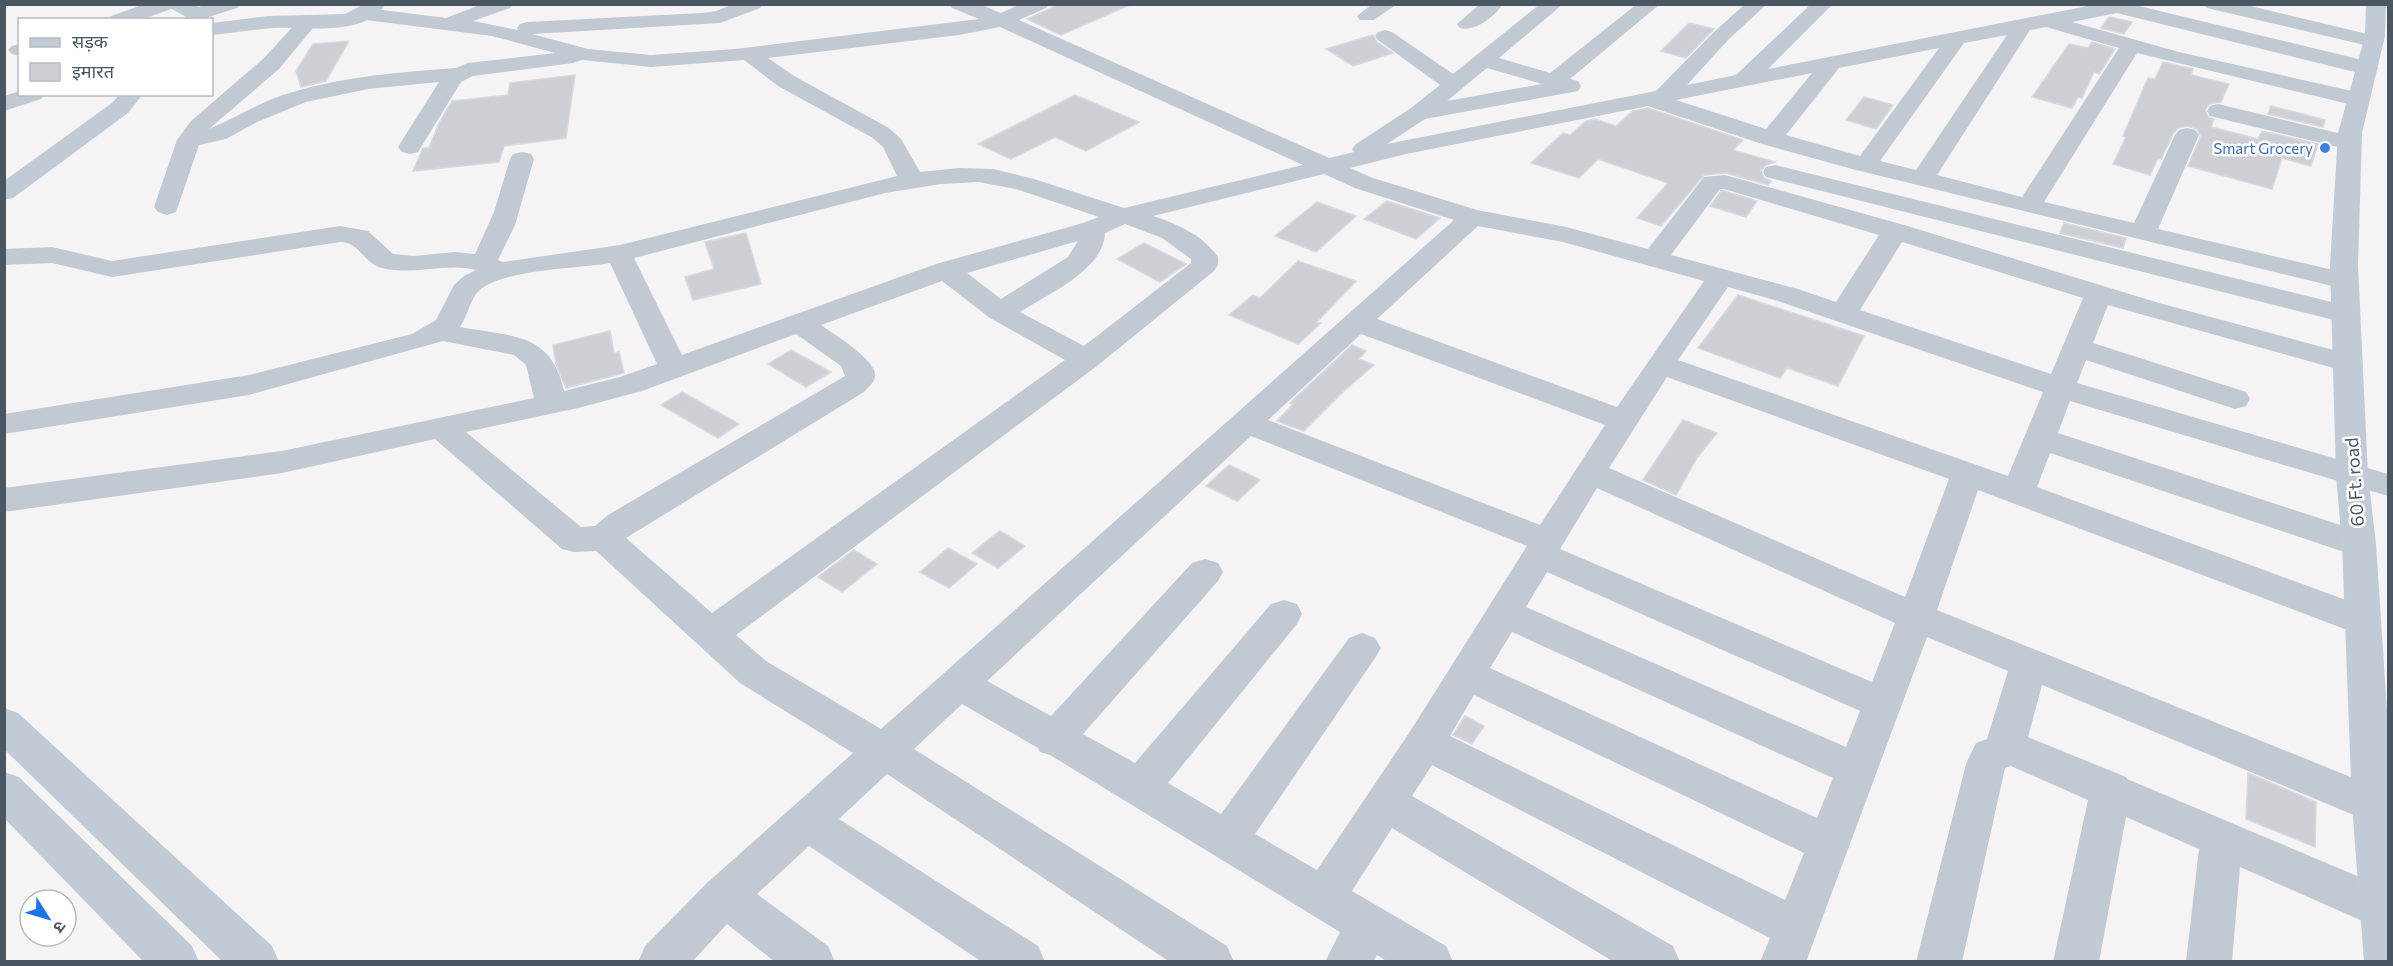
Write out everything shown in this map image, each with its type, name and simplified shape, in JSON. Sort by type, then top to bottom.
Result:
[{"type":"street","points":[[124,18],[167,4]]},
{"type":"street","points":[[177,4],[198,17],[230,4]]},
{"type":"street","points":[[443,25],[503,4]]},
{"type":"street","points":[[683,4],[722,16],[742,54],[881,134],[892,144],[912,180]]},
{"type":"street","points":[[213,29],[277,22],[342,20],[371,9],[443,25],[493,30],[583,26],[722,16],[753,4]]},
{"type":"street","points":[[959,4],[1002,20],[1336,165],[1364,183],[1472,217],[1566,235],[1788,296],[2062,388],[2388,485]]},
{"type":"street","points":[[493,30],[587,55],[651,61],[742,54],[959,29],[1002,20],[1039,4]]},
{"type":"street","points":[[1367,16],[1387,4]]},
{"type":"street","points":[[1467,24],[1493,4]]},
{"type":"street","points":[[1336,165],[1419,113],[1553,4]]},
{"type":"street","points":[[1419,113],[1562,83],[1650,4]]},
{"type":"street","points":[[1647,99],[1757,4]]},
{"type":"street","points":[[1744,80],[1823,4]]},
{"type":"street","points":[[2214,4],[2298,14],[2374,51]]},
{"type":"street","points":[[4,500],[282,462],[551,405],[603,392],[674,369],[946,270],[1092,229],[1122,216],[1406,147],[1833,62],[2048,22],[2111,6],[2374,51]]},
{"type":"street","points":[[542,9],[583,26]]},
{"type":"street","points":[[167,207],[189,140],[215,110],[272,64],[308,22]]},
{"type":"street","points":[[2048,22],[2131,45],[2374,51]]},
{"type":"street","points":[[1922,179],[2022,27]]},
{"type":"street","points":[[1385,36],[1454,85]]},
{"type":"street","points":[[1865,165],[1957,38]]},
{"type":"street","points":[[2029,206],[2131,45]]},
{"type":"street","name":"60 Ft. road","points":[[2374,51],[2350,143],[2344,281],[2352,475],[2359,544],[2373,805],[2387,962]]},
{"type":"street","points":[[189,140],[218,134],[249,117],[299,98],[368,82],[459,74],[485,68],[587,55]]},
{"type":"street","points":[[1485,61],[1562,83],[1647,99],[1770,139],[1865,165],[2344,281]]},
{"type":"street","points":[[1770,139],[1833,62]]},
{"type":"street","points":[[410,147],[453,78],[459,74]]},
{"type":"street","points":[[4,104],[27,96]]},
{"type":"street","points":[[4,193],[120,108],[130,96]]},
{"type":"street","points":[[2218,111],[2350,143]]},
{"type":"street","points":[[2143,233],[2187,135]]},
{"type":"street","points":[[4,424],[249,385],[423,340],[439,332],[449,324],[459,297],[469,285],[492,266],[494,246],[512,196],[522,159]]},
{"type":"street","points":[[1775,172],[2346,314]]},
{"type":"street","points":[[4,257],[53,255],[91,268],[112,269],[322,235],[345,234],[360,237],[376,257],[387,261],[403,263],[472,259],[492,266],[619,254],[717,227],[912,180],[950,175],[994,177],[1161,228],[1195,246],[1205,257],[1204,265],[1087,360],[982,439],[788,577],[740,614],[710,633]]},
{"type":"street","points":[[1654,259],[1713,182],[1718,182],[1895,231],[2098,294],[2348,363]]},
{"type":"street","points":[[661,962],[724,896],[1472,217]]},
{"type":"street","points":[[1000,312],[1086,256],[1093,237],[1092,229]]},
{"type":"street","points":[[1843,314],[1895,231]]},
{"type":"street","points":[[619,254],[674,369]]},
{"type":"street","points":[[946,270],[1000,312],[1087,360]]},
{"type":"street","points":[[1323,898],[1425,742],[1622,420],[1721,277]]},
{"type":"street","points":[[2018,492],[2062,388],[2098,294]]},
{"type":"street","points":[[441,428],[574,540],[604,538],[620,524],[853,385],[860,378],[860,372],[851,360],[798,322]]},
{"type":"street","points":[[1357,322],[1622,420]]},
{"type":"street","points":[[439,332],[523,348],[534,353],[541,362],[551,405]]},
{"type":"street","points":[[2077,347],[2235,399]]},
{"type":"street","points":[[1660,364],[2018,492],[2363,621]]},
{"type":"street","points":[[1245,423],[1327,453],[1544,548],[1882,704]]},
{"type":"street","points":[[2040,438],[2359,544]]},
{"type":"street","points":[[1590,472],[1916,617],[2373,805]]},
{"type":"street","points":[[1425,742],[1790,945],[1916,617],[1967,474]]},
{"type":"street","points":[[604,538],[753,672],[884,751],[1211,962]]},
{"type":"street","points":[[1054,740],[1205,572]]},
{"type":"street","points":[[1140,787],[1284,614]]},
{"type":"street","points":[[1505,614],[1857,770]]},
{"type":"street","points":[[1227,840],[1362,648]]},
{"type":"street","points":[[2004,750],[2028,664]]},
{"type":"street","points":[[1466,674],[1829,844]]},
{"type":"street","points":[[959,683],[1054,740],[1140,787],[1323,898],[1359,943],[1430,962]]},
{"type":"street","points":[[4,724],[256,962]]},
{"type":"street","points":[[1939,962],[1986,764],[1990,755],[2004,750],[2013,749],[2111,789],[2383,908]]},
{"type":"street","points":[[2076,962],[2111,789]]},
{"type":"street","points":[[4,790],[176,962]]},
{"type":"street","points":[[1385,802],[1657,962]]},
{"type":"street","points":[[807,821],[1022,962]]},
{"type":"street","points":[[2209,962],[2222,839]]},
{"type":"street","points":[[724,896],[812,962]]},
{"type":"building","points":[[1060,4],[1132,4],[1061,35],[1027,19]]},
{"type":"building","points":[[2109,17],[2132,22],[2124,34],[2101,28]]},
{"type":"building","points":[[1689,23],[1714,29],[1686,58],[1661,51]]},
{"type":"building","points":[[1373,35],[1377,42],[1393,53],[1353,66],[1326,49]]},
{"type":"building","points":[[349,41],[326,81],[301,87],[296,71],[313,44]]},
{"type":"building","points":[[2092,42],[2115,49],[2099,74],[2094,72],[2082,98],[2078,97],[2072,108],[2032,97],[2069,44],[2088,48]]},
{"type":"building","points":[[2163,62],[2193,69],[2191,75],[2229,84],[2221,102],[2209,104],[2205,110],[2208,117],[2214,119],[2211,127],[2258,139],[2262,131],[2318,144],[2311,166],[2282,158],[2272,189],[2188,166],[2201,136],[2197,129],[2188,126],[2178,128],[2173,134],[2150,175],[2113,164],[2126,137],[2123,136],[2148,78],[2155,79]]},
{"type":"building","points":[[575,75],[566,138],[504,146],[499,162],[413,171],[423,148],[429,148],[439,123],[452,101],[508,95],[510,83]]},
{"type":"building","points":[[1075,95],[1139,122],[1086,151],[1055,137],[1011,159],[978,144]]},
{"type":"building","points":[[1864,97],[1893,105],[1876,129],[1846,120]]},
{"type":"building","points":[[2271,106],[2325,120],[2323,127],[2268,114]]},
{"type":"building","points":[[1648,108],[1743,140],[1733,150],[1775,162],[1766,165],[1761,171],[1764,178],[1771,181],[1768,185],[1726,173],[1704,175],[1661,226],[1637,218],[1668,183],[1598,159],[1579,178],[1531,163],[1563,133],[1570,135],[1586,121],[1595,119],[1616,126],[1633,111]]},
{"type":"building","points":[[1721,191],[1757,201],[1746,217],[1710,206]]},
{"type":"building","points":[[1387,201],[1440,218],[1416,239],[1364,219]]},
{"type":"building","points":[[1317,202],[1356,216],[1316,252],[1275,236]]},
{"type":"building","points":[[2064,223],[2126,238],[2123,248],[2060,233]]},
{"type":"building","points":[[746,233],[761,284],[693,300],[685,277],[714,269],[705,242]]},
{"type":"building","points":[[1144,243],[1186,264],[1160,282],[1117,259]]},
{"type":"building","points":[[1298,261],[1356,281],[1317,322],[1321,323],[1298,344],[1229,315],[1253,295],[1260,298]]},
{"type":"building","points":[[1738,295],[1864,336],[1838,386],[1787,368],[1780,378],[1698,348]]},
{"type":"building","points":[[610,331],[614,353],[619,352],[624,373],[566,388],[556,364],[553,345]]},
{"type":"building","points":[[1352,345],[1366,351],[1359,359],[1374,365],[1304,431],[1277,421],[1293,404],[1290,403]]},
{"type":"building","points":[[791,350],[831,372],[806,387],[768,364]]},
{"type":"building","points":[[682,392],[739,424],[718,438],[661,405]]},
{"type":"building","points":[[1683,420],[1717,433],[1697,458],[1676,495],[1643,480]]},
{"type":"building","points":[[1229,465],[1260,480],[1237,501],[1206,486]]},
{"type":"building","points":[[1000,531],[1025,546],[998,568],[972,553]]},
{"type":"building","points":[[948,548],[977,564],[949,588],[920,572]]},
{"type":"building","points":[[854,550],[877,564],[842,592],[818,577]]},
{"type":"building","points":[[1465,716],[1484,726],[1472,744],[1453,735]]},
{"type":"building","points":[[2248,773],[2316,802],[2315,847],[2246,819]]},
{"type":"place","name":"Smart Grocery","points":[[2325,148]]}]
